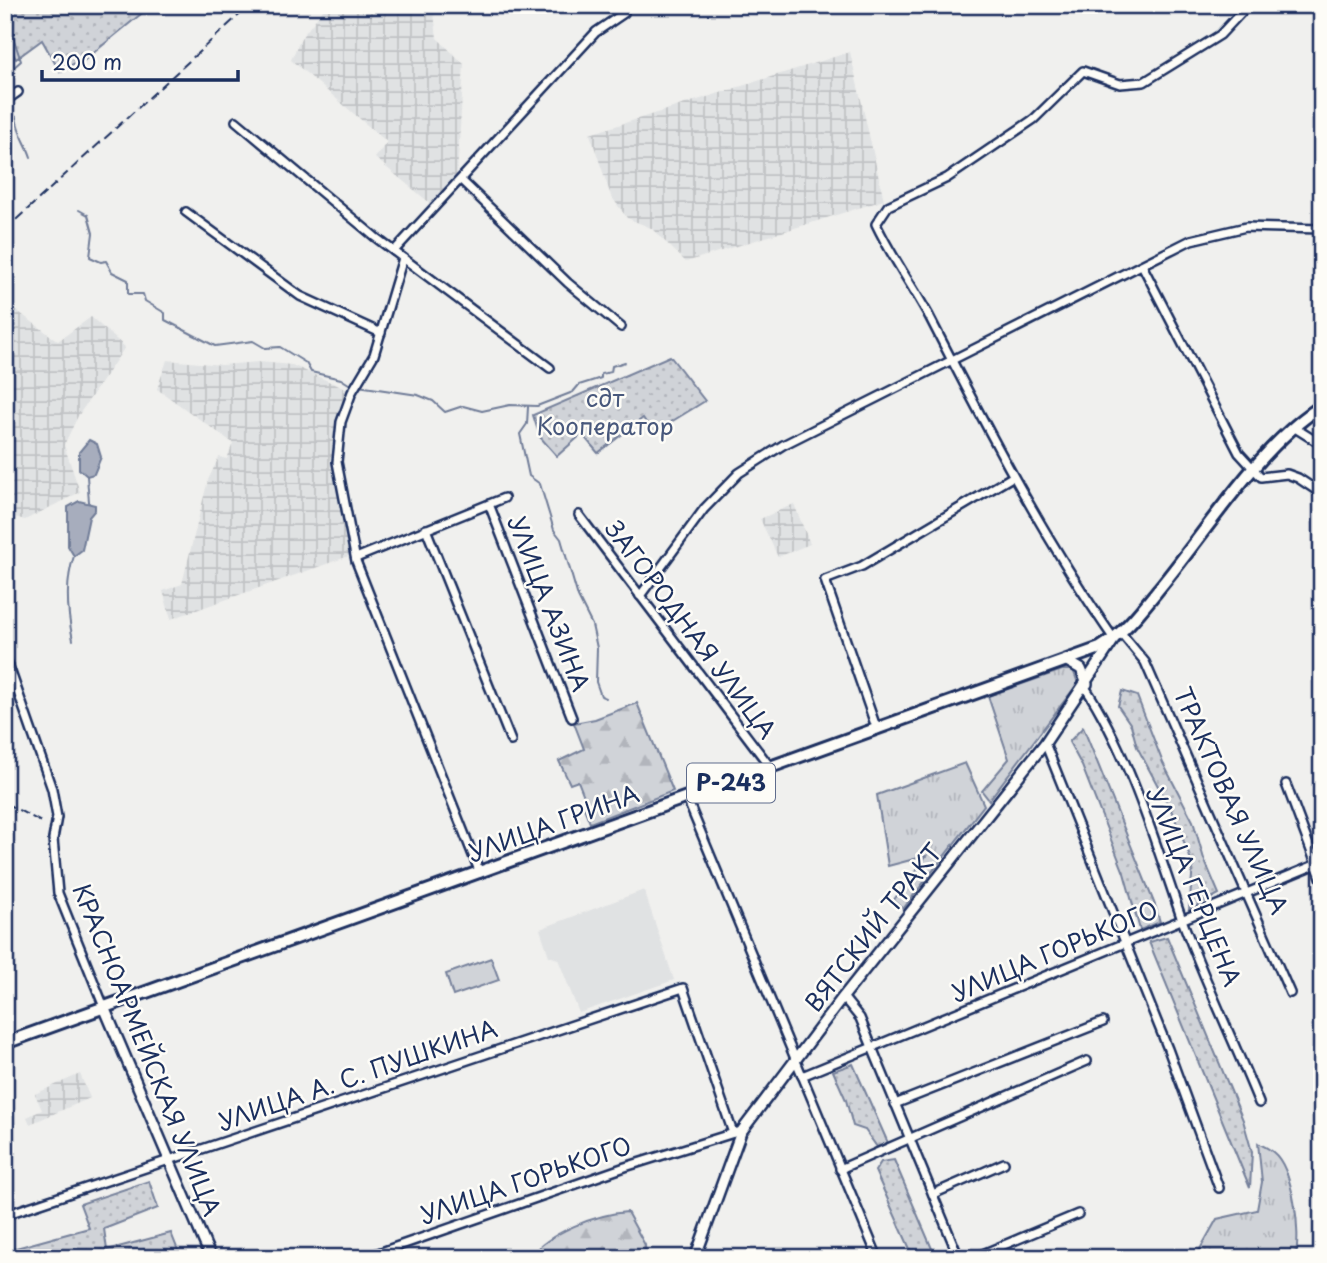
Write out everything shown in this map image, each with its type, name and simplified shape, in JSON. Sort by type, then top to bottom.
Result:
[{"type":"highway","name":"Р-243","points":[[1118,636],[1195,546],[1252,471],[1295,428],[1322,406]]},
{"type":"highway","name":"УЛИЦА ГРИНА","points":[[5,1043],[1067,661],[1118,636]]},
{"type":"main road","name":"ВЯТСКИЙ ТРАКТ","points":[[695,1258],[737,1133],[1045,743],[1118,636]]},
{"type":"main road","points":[[1067,661],[1081,668],[1086,686]]},
{"type":"main road","name":"КРАСНОАРМЕЙСКАЯ УЛИЦА","points":[[104,1007],[172,1160],[211,1258]]},
{"type":"street","name":"ТРАКТОВАЯ УЛИЦА","points":[[1248,5],[1220,35],[1144,82],[1120,84],[1083,71],[1034,120],[947,178],[888,206],[876,224],[951,358],[1012,477],[1077,586],[1118,636],[1145,662],[1290,993]]},
{"type":"street","points":[[394,251],[596,32],[624,13]]},
{"type":"street","points":[[5,101],[18,92]]},
{"type":"street","points":[[236,121],[305,181],[550,368]]},
{"type":"street","points":[[461,180],[568,283],[621,327]]},
{"type":"street","points":[[186,212],[300,296],[381,332]]},
{"type":"street","points":[[640,596],[704,509],[739,473],[783,445],[951,358],[1191,240],[1246,228],[1322,229]]},
{"type":"street","points":[[403,258],[374,355],[355,387],[341,422],[337,462],[356,558],[480,873]]},
{"type":"street","points":[[1142,265],[1239,453],[1252,471],[1261,477],[1287,474],[1322,494]]},
{"type":"street","points":[[1295,428],[1322,445]]},
{"type":"street","points":[[877,730],[825,580],[862,566],[1012,477]]},
{"type":"street","points":[[356,558],[504,498]]},
{"type":"street","name":"УЛИЦА АЗИНА","points":[[489,504],[572,718]]},
{"type":"street","name":"ЗАГОРОДНАЯ УЛИЦА","points":[[579,515],[771,768]]},
{"type":"street","points":[[426,529],[511,741]]},
{"type":"street","name":"КРАСНОАРМЕЙСКАЯ УЛИЦА","points":[[5,655],[52,789],[57,817],[53,839],[58,893],[104,1007]]},
{"type":"street","name":"УЛИЦА ГЕРЦЕНА","points":[[1086,686],[1102,714],[1154,840],[1182,920],[1259,1103]]},
{"type":"street","points":[[1045,743],[1168,1049],[1219,1188]]},
{"type":"street","points":[[1286,783],[1318,863],[1322,880]]},
{"type":"street","points":[[687,799],[878,1258]]},
{"type":"street","name":"УЛИЦА ГОРЬКОГО","points":[[802,1076],[1318,863]]},
{"type":"street","name":"УЛИЦА А. С. ПУШКИНА","points":[[5,1214],[684,988],[737,1133]]},
{"type":"street","points":[[843,997],[860,1018],[959,1258]]},
{"type":"street","points":[[895,1104],[1103,1022]]},
{"type":"street","points":[[841,1168],[1087,1061]]},
{"type":"street","name":"УЛИЦА ГОРЬКОГО","points":[[364,1258],[377,1256],[625,1167],[737,1133]]},
{"type":"street","points":[[933,1194],[1004,1163]]},
{"type":"street","points":[[973,1258],[1078,1214]]},
{"type":"shaded area","points":[[327,5],[433,5],[437,38],[464,64],[457,175],[430,203],[375,158],[387,142],[291,60],[301,38]]},
{"type":"shaded area","points":[[850,52],[884,200],[686,262],[651,228],[627,218],[611,196],[590,134]]},
{"type":"shaded area","points":[[5,302],[58,341],[91,317],[125,347],[78,416],[64,445],[80,492],[25,520],[5,514]]},
{"type":"shaded area","points":[[167,360],[222,365],[259,362],[292,365],[346,389],[335,442],[334,466],[349,556],[171,619],[163,591],[182,584],[208,480],[219,457],[227,459],[233,443],[157,389]]},
{"type":"shaded area","points":[[794,504],[810,544],[778,557],[760,519]]},
{"type":"shaded area","points":[[644,890],[674,980],[579,1013],[558,959],[549,956],[540,929]]},
{"type":"shaded area","points":[[80,1074],[90,1098],[30,1124],[27,1117],[42,1110],[35,1094]]},
{"type":"green space","points":[[5,5],[152,5],[81,63],[78,61],[60,72],[42,40],[16,59],[5,40]]},
{"type":"green space","name":"сдт Кооператор","points":[[670,356],[705,401],[653,433],[643,418],[598,453],[582,434],[557,456],[540,437],[533,415]]},
{"type":"green space","points":[[1062,670],[1073,670],[1078,683],[989,800],[982,791],[1009,759],[988,696]]},
{"type":"green space","points":[[1122,691],[1137,696],[1163,763],[1193,821],[1204,859],[1219,894],[1189,910],[1193,865],[1173,814],[1137,747],[1131,725],[1118,706]]},
{"type":"green space","points":[[637,703],[673,791],[590,823],[584,808],[587,804],[578,781],[570,784],[559,761],[584,749],[574,723],[595,719]]},
{"type":"green space","points":[[1083,727],[1160,922],[1140,930],[1124,873],[1082,766],[1069,742]]},
{"type":"green space","points":[[965,763],[984,805],[903,909],[893,901],[926,856],[888,866],[877,795]]},
{"type":"green space","points":[[1167,937],[1243,1120],[1252,1152],[1250,1188],[1149,942]]},
{"type":"green space","points":[[491,958],[499,980],[453,996],[446,974]]},
{"type":"green space","points":[[853,1064],[888,1143],[877,1147],[865,1130],[853,1126],[846,1100],[833,1071]]},
{"type":"green space","points":[[1258,1143],[1280,1160],[1291,1186],[1297,1234],[1295,1258],[1195,1258],[1217,1219],[1257,1210],[1262,1182]]},
{"type":"green space","points":[[894,1160],[936,1258],[914,1258],[875,1171],[881,1162]]},
{"type":"green space","points":[[149,1181],[158,1208],[104,1229],[107,1250],[171,1233],[181,1258],[5,1258],[5,1251],[89,1228],[80,1204]]},
{"type":"green space","points":[[627,1212],[645,1245],[646,1258],[529,1258],[548,1241],[574,1226]]},
{"type":"water","points":[[89,440],[97,444],[101,457],[94,474],[87,476],[79,469],[79,452]]},
{"type":"water","points":[[79,501],[95,505],[95,510],[89,517],[82,550],[74,556],[68,546],[68,507]]},
{"type":"waterway","points":[[5,13],[21,61],[5,75]]},
{"type":"waterway","points":[[5,79],[10,94]]},
{"type":"waterway","points":[[12,99],[10,112],[16,117],[31,157]]},
{"type":"waterway","points":[[79,210],[88,215],[93,233],[90,257],[101,262],[106,261],[112,272],[128,280],[128,294],[143,294],[145,301],[165,313],[165,320],[215,346],[253,341],[265,348],[280,347],[306,363],[311,372],[341,379],[352,386]]},
{"type":"waterway","points":[[358,386],[418,395],[433,401],[445,412],[463,406],[482,411],[510,405],[537,406],[573,392],[579,385],[601,378],[601,374],[611,372],[612,366],[625,362]]},
{"type":"waterway","points":[[528,407],[527,424],[520,434],[529,476],[540,484],[554,530],[561,539],[578,597],[592,625],[597,648],[596,682],[601,696],[606,698]]},
{"type":"waterway","points":[[87,476],[89,502]]},
{"type":"waterway","points":[[73,640],[68,597],[74,556]]},
{"type":"railway","points":[[5,230],[250,5]]},
{"type":"railway","points":[[5,803],[43,823]]}]
